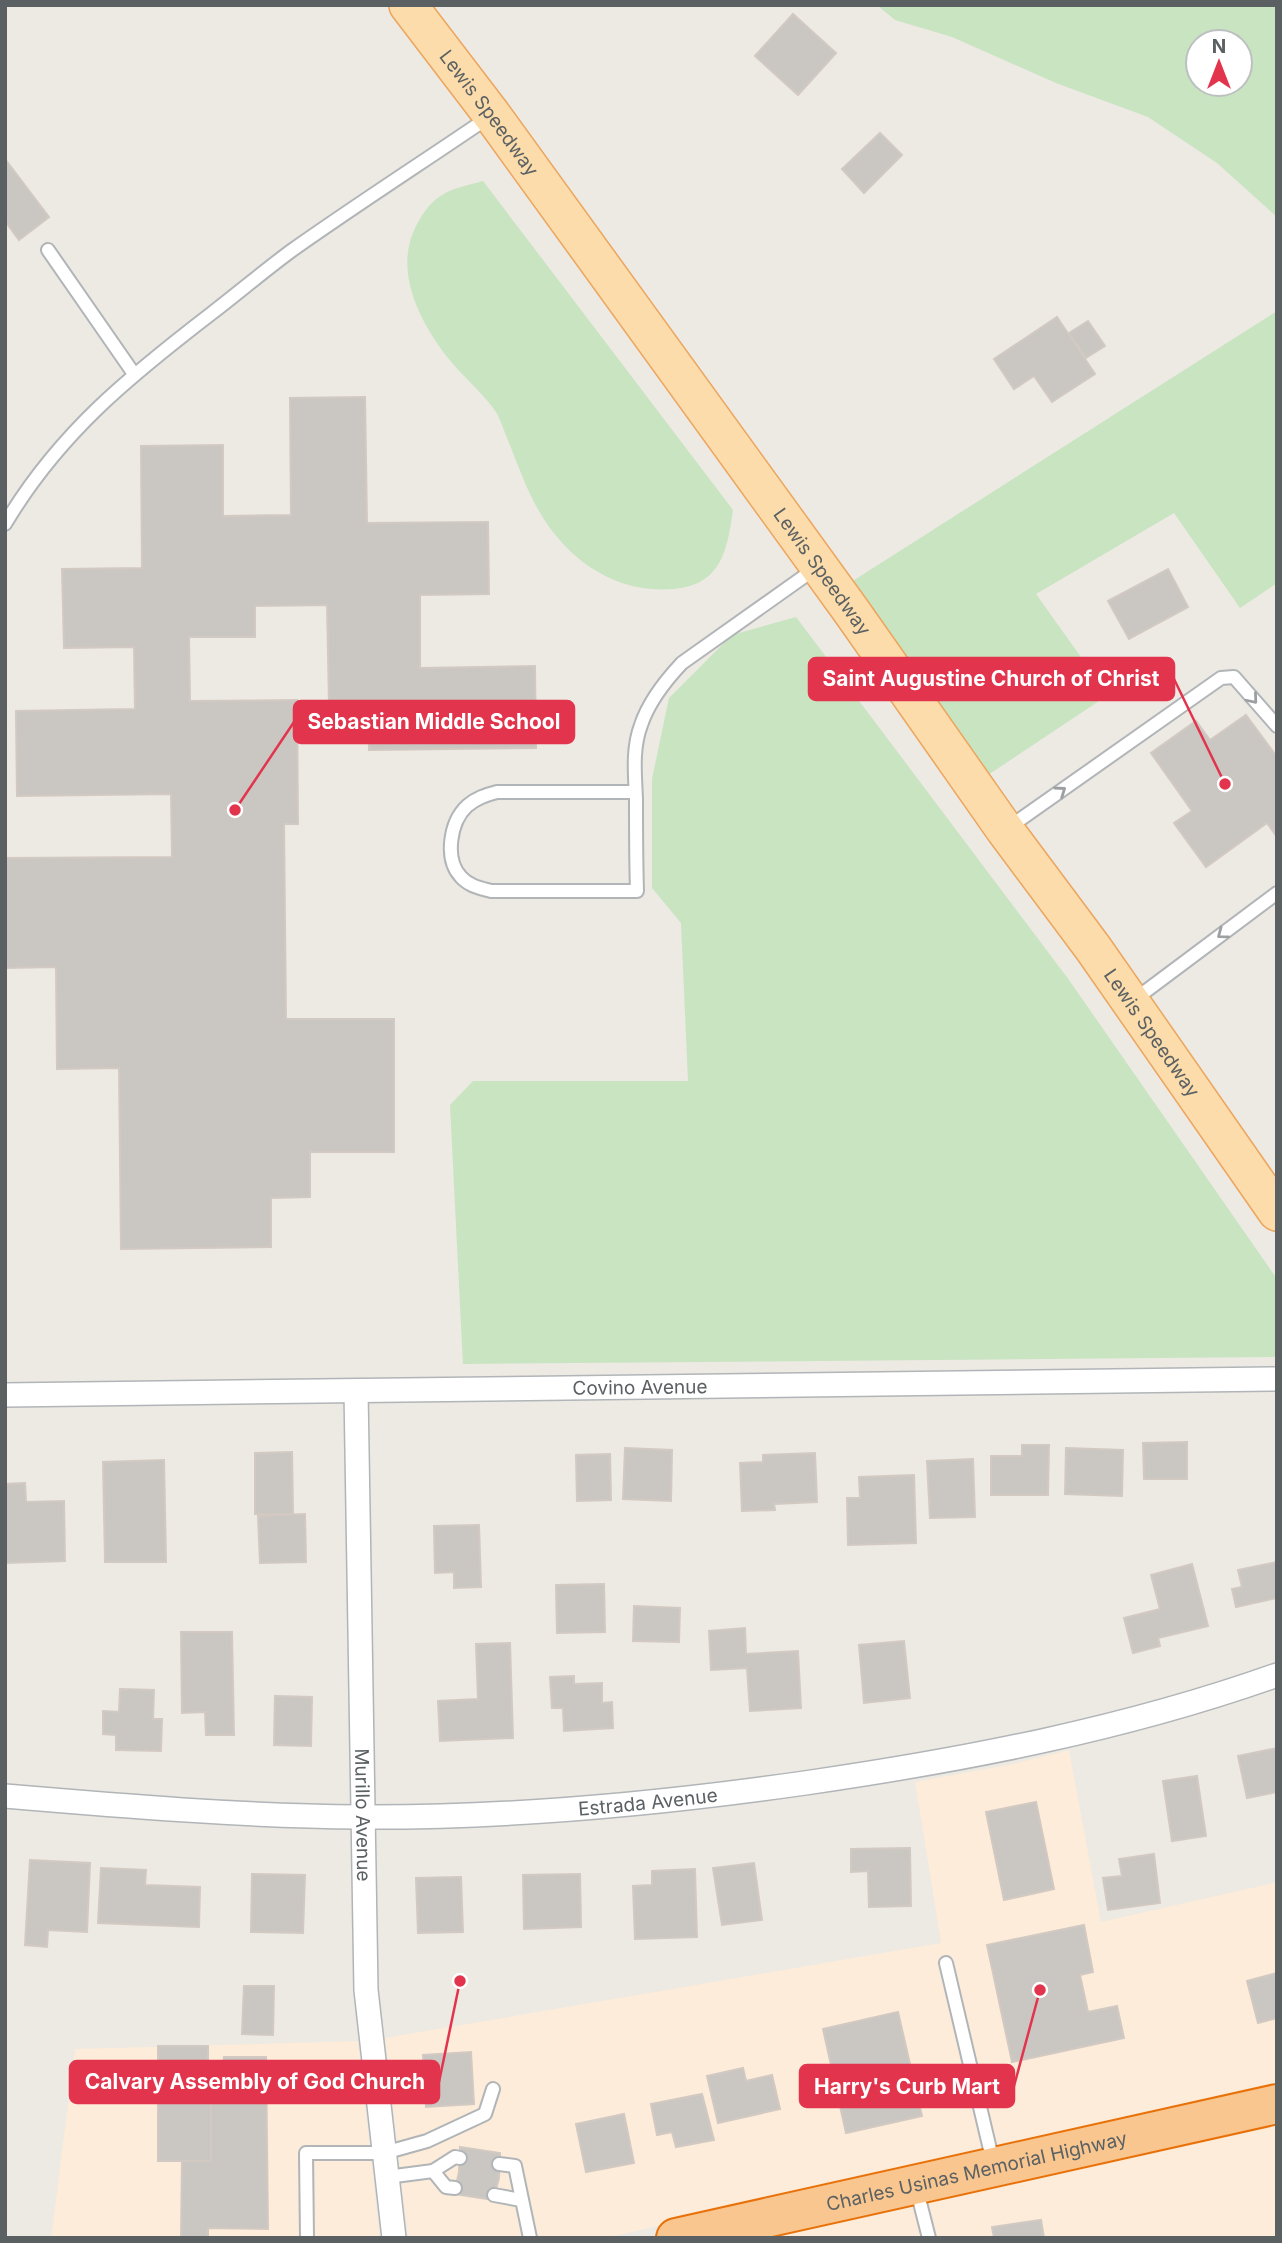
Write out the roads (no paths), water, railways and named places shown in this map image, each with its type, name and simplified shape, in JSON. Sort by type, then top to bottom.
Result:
[{"type":"highway","name":"Charles Usinas Memorial Highway","points":[[676,2238],[1277,2104]]},
{"type":"main road","name":"Lewis Speedway","points":[[408,5],[492,115],[852,612],[1005,830],[1131,1002],[1277,1212]]},
{"type":"street","name":"Covino Avenue","points":[[5,1395],[1277,1379]]},
{"type":"street","name":"Murillo Avenue","points":[[356,1391],[366,1990],[394,2238]]},
{"type":"street","name":"Estrada Avenue","points":[[5,1796],[185,1811],[364,1817],[468,1815],[586,1808],[733,1793],[880,1772],[1011,1748],[1136,1718],[1277,1675]]},
{"type":"lane","points":[[5,524],[19,500],[54,453],[95,409],[134,374],[290,252],[492,115]]},
{"type":"lane","points":[[48,250],[134,374]]},
{"type":"lane","points":[[635,792],[485,795],[464,808],[457,818],[452,841],[453,865],[459,876],[469,884],[491,891],[637,891],[635,748],[641,724],[651,702],[665,681],[682,663],[817,567]]},
{"type":"lane","points":[[1005,830],[1221,678],[1234,677],[1277,726]]},
{"type":"lane","points":[[1131,1002],[1277,894]]},
{"type":"lane","points":[[946,1963],[994,2166]]},
{"type":"lane","points":[[307,2238],[306,2153],[384,2153],[427,2141],[485,2114],[493,2089]]},
{"type":"lane","points":[[387,2177],[433,2171],[455,2157],[460,2158]]},
{"type":"lane","points":[[499,2164],[515,2165],[530,2238]]},
{"type":"lane","points":[[433,2171],[446,2187],[455,2188]]},
{"type":"lane","points":[[915,2184],[929,2238]]},
{"type":"lane","points":[[494,2195],[521,2200]]},
{"type":"place","name":"Saint Augustine Church of Christ","points":[[1225,784]]},
{"type":"place","name":"Sebastian Middle School","points":[[235,810]]},
{"type":"place","name":"Calvary Assembly of God Church","points":[[460,1981]]},
{"type":"place","name":"Harry's Curb Mart","points":[[1040,1990]]}]
